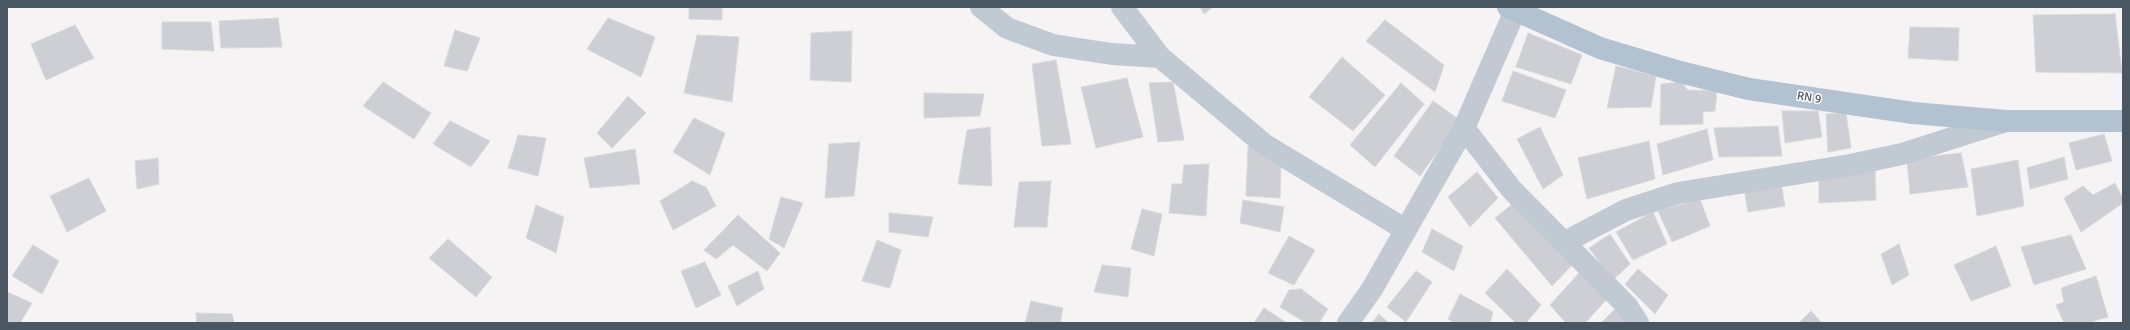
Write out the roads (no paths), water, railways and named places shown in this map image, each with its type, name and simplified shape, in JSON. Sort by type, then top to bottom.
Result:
[{"type":"main road","name":"RN 9","points":[[1511,9],[1600,48],[1680,72],[1749,89],[1913,113],[2006,121],[2123,121]]},
{"type":"street","points":[[981,7],[1007,28],[1054,45],[1112,54],[1160,57]]},
{"type":"street","points":[[1122,7],[1160,57],[1265,145],[1406,230]]},
{"type":"street","points":[[1348,323],[1372,289],[1464,128],[1511,9]]},
{"type":"street","points":[[1563,243],[1626,210],[1678,193],[1850,165],[1902,154],[2006,121]]},
{"type":"street","points":[[1464,128],[1512,190],[1627,306],[1638,323]]}]
